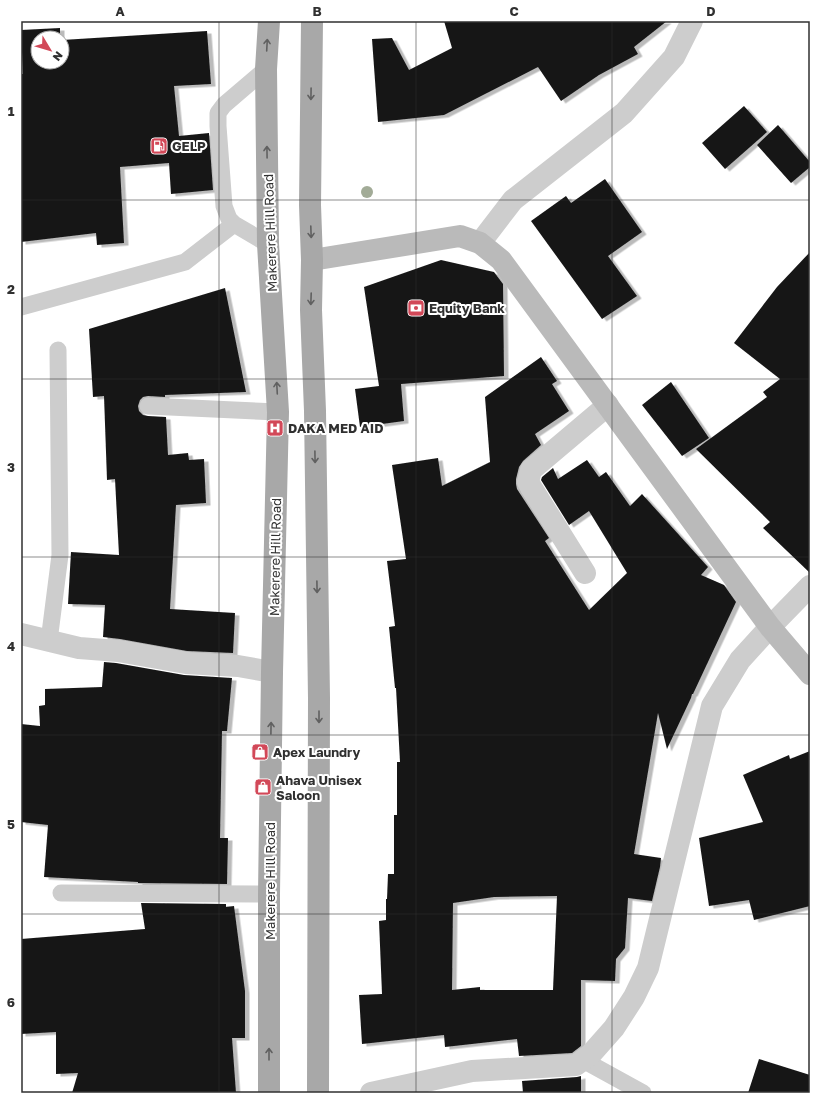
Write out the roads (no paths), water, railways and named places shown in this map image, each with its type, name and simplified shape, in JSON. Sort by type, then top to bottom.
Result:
[{"type":"main road","name":"Makerere Hill Road","points":[[269,21],[266,69],[268,244],[278,412],[269,894],[269,1093]]},
{"type":"main road","points":[[312,21],[310,205],[312,260],[311,310],[315,411],[319,698],[318,1093]]},
{"type":"street","points":[[480,243],[513,200],[624,113],[674,57],[692,21]]},
{"type":"street","points":[[312,260],[460,236],[480,243],[501,260],[770,627],[810,674]]},
{"type":"street","points":[[585,573],[528,482],[531,470],[608,405]]},
{"type":"street","points":[[371,1093],[472,1071],[576,1065],[591,1054],[614,1028],[634,997],[648,968],[712,706],[740,660],[810,586]]},
{"type":"street","points":[[21,634],[80,648],[118,651],[186,663],[238,666],[272,672]]},
{"type":"lane","points":[[266,69],[224,105],[218,113],[218,126],[224,206],[229,219],[234,224],[268,244]]},
{"type":"lane","points":[[21,307],[185,262],[234,224]]},
{"type":"lane","points":[[49,641],[60,555],[58,350]]},
{"type":"lane","points":[[148,406],[278,412]]},
{"type":"lane","points":[[61,893],[269,894]]},
{"type":"lane","points":[[583,1060],[643,1093]]},
{"type":"place","name":"GELP","points":[[159,146]]},
{"type":"place","name":"Equity Bank","points":[[416,308]]},
{"type":"place","name":"DAKA MED AID","points":[[275,428]]},
{"type":"place","name":"Apex Laundry","points":[[260,752]]},
{"type":"place","name":"Ahava Unisex Saloon","points":[[263,787]]}]
